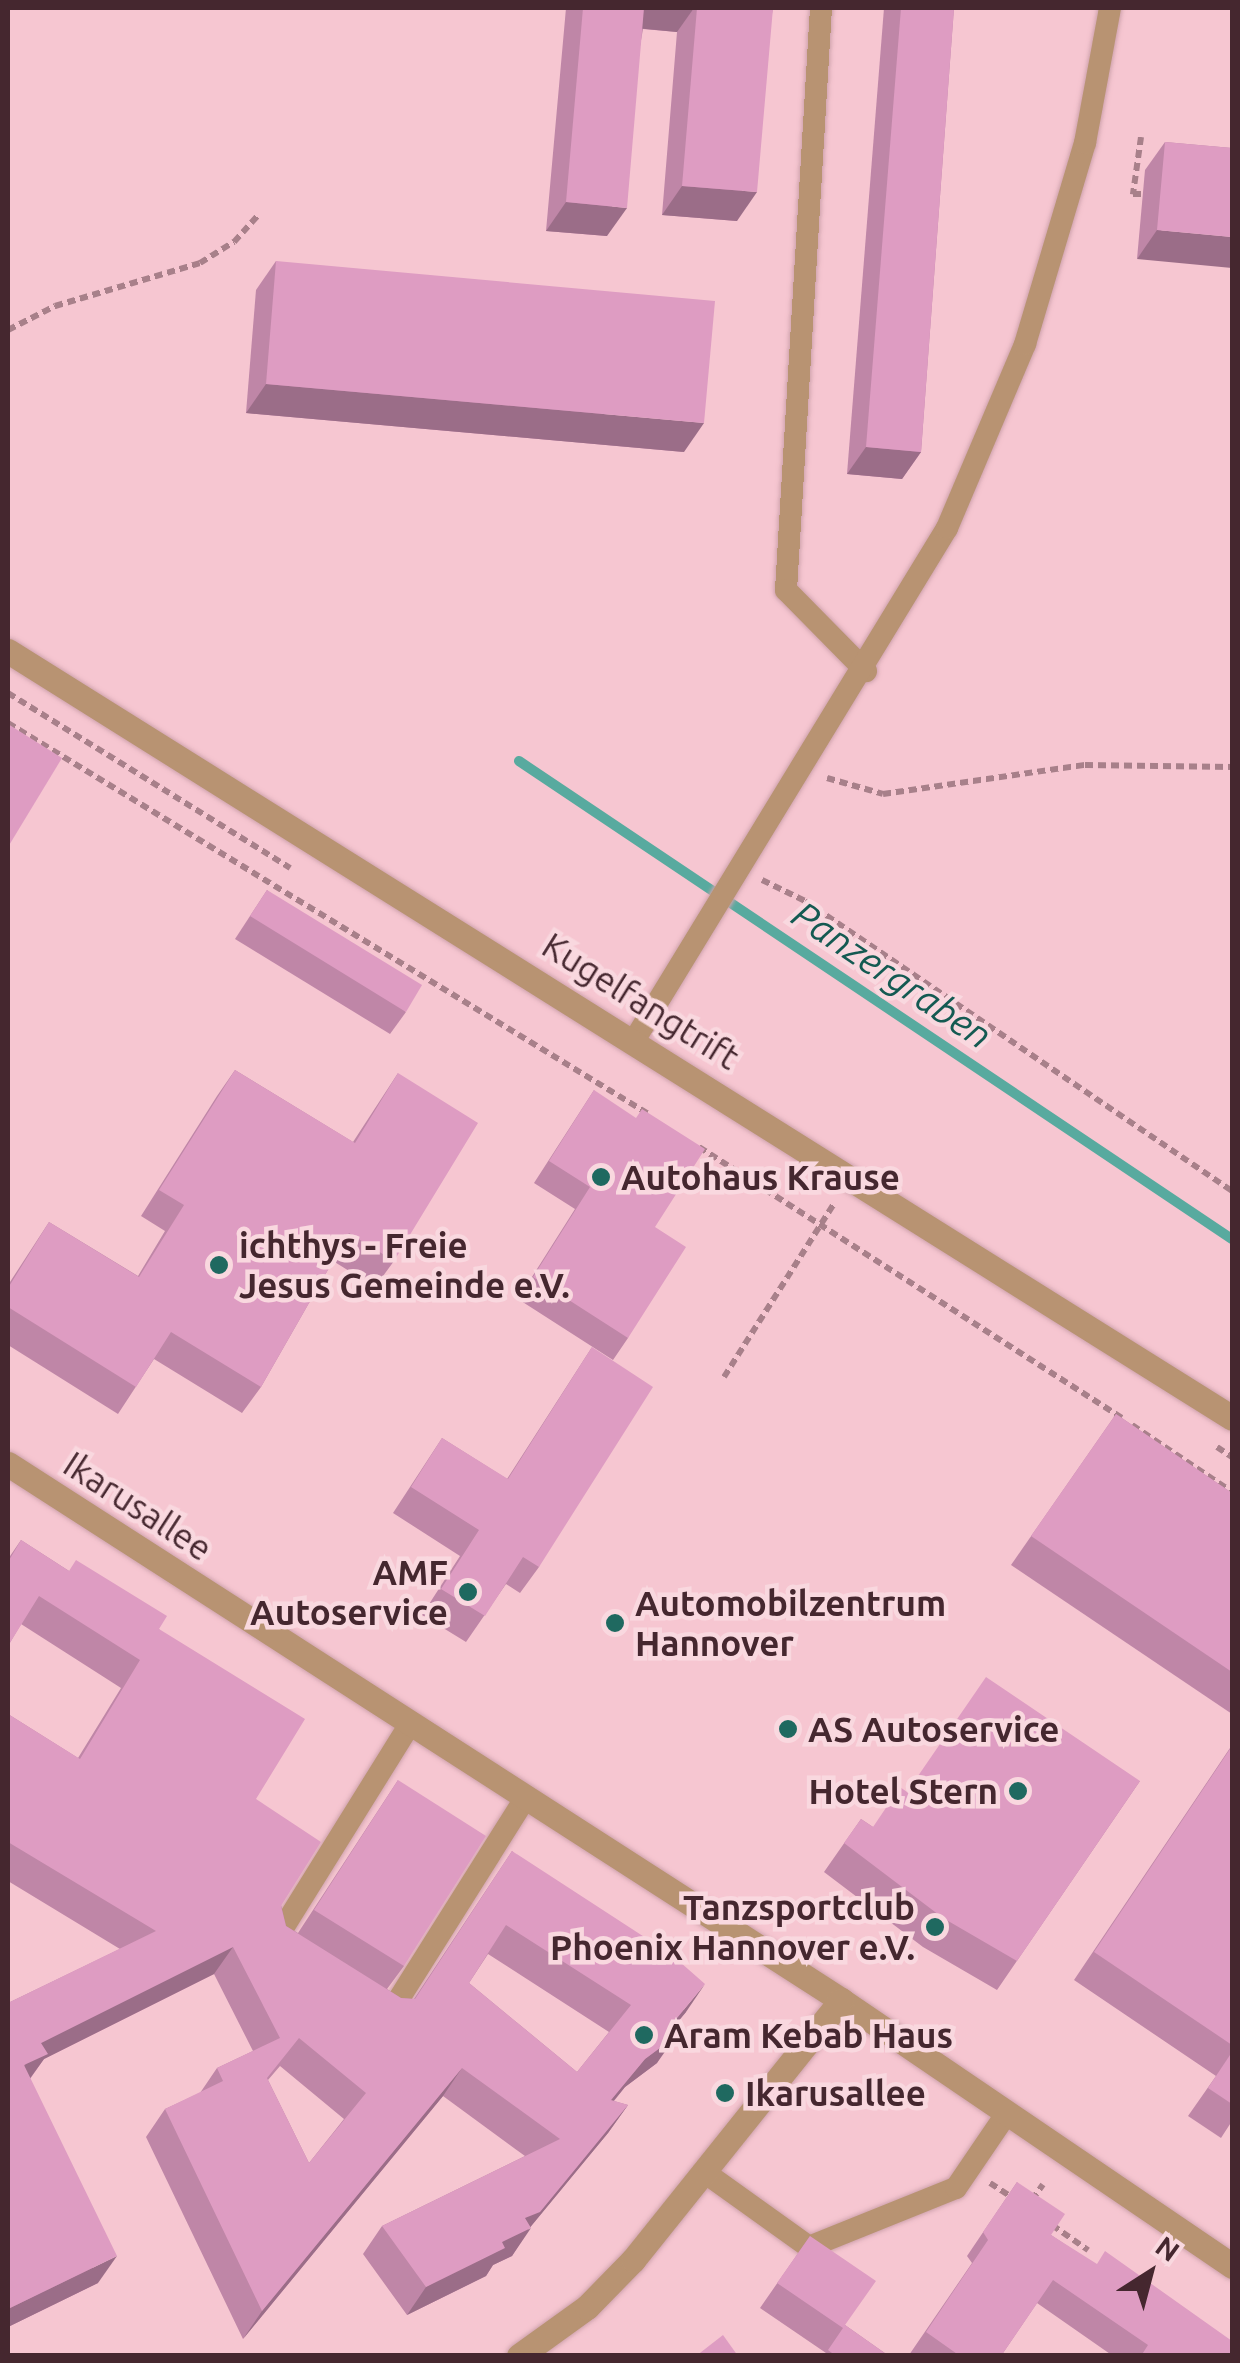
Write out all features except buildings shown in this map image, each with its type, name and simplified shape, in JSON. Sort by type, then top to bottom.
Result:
[{"type":"street","name":"Kugelfangtrift","points":[[8,651],[636,1038],[1232,1418]]},
{"type":"street","name":"Ikarusallee","points":[[8,1464],[841,2000],[1232,2266]]},
{"type":"street","points":[[519,2356],[587,2307],[707,2174],[841,2000]]},
{"type":"lane","points":[[821,8],[786,590],[866,671]]},
{"type":"lane","points":[[636,1038],[736,872],[866,671],[947,528],[1025,344],[1085,143],[1110,8]]},
{"type":"lane","points":[[308,1961],[275,1940],[410,1724]]},
{"type":"lane","points":[[357,1992],[390,2013],[526,1798]]},
{"type":"lane","points":[[707,2174],[809,2247],[956,2188],[1007,2113]]},
{"type":"path","points":[[1141,137],[1133,194],[1142,194]]},
{"type":"path","points":[[8,330],[55,306],[200,263],[234,242],[259,214]]},
{"type":"path","points":[[8,693],[191,807]]},
{"type":"path","points":[[8,723],[662,1123]]},
{"type":"path","points":[[802,770],[883,794],[1085,765],[1232,767]]},
{"type":"path","points":[[736,872],[804,901],[1232,1190]]},
{"type":"path","points":[[694,1144],[1232,1492]]},
{"type":"path","points":[[724,1377],[834,1204]]},
{"type":"path","points":[[969,2168],[1027,2208],[1044,2184]]},
{"type":"path","points":[[1042,2218],[1088,2250]]},
{"type":"waterway","name":"Panzergraben","points":[[519,761],[1232,1239]]},
{"type":"place","name":"Autohaus Krause","points":[[601,1177]]},
{"type":"place","name":"ichthys - Freie Jesus Gemeinde e.V.","points":[[219,1265]]},
{"type":"place","name":"AMF Autoservice","points":[[468,1592]]},
{"type":"place","name":"Automobilzentrum Hannover","points":[[615,1623]]},
{"type":"place","name":"AS Autoservice","points":[[788,1729]]},
{"type":"place","name":"Hotel Stern","points":[[1018,1791]]},
{"type":"place","name":"Tanzsportclub Phoenix Hannover e.V.","points":[[935,1927]]},
{"type":"place","name":"Aram Kebab Haus","points":[[644,2035]]},
{"type":"place","name":"Ikarusallee","points":[[725,2093]]}]
